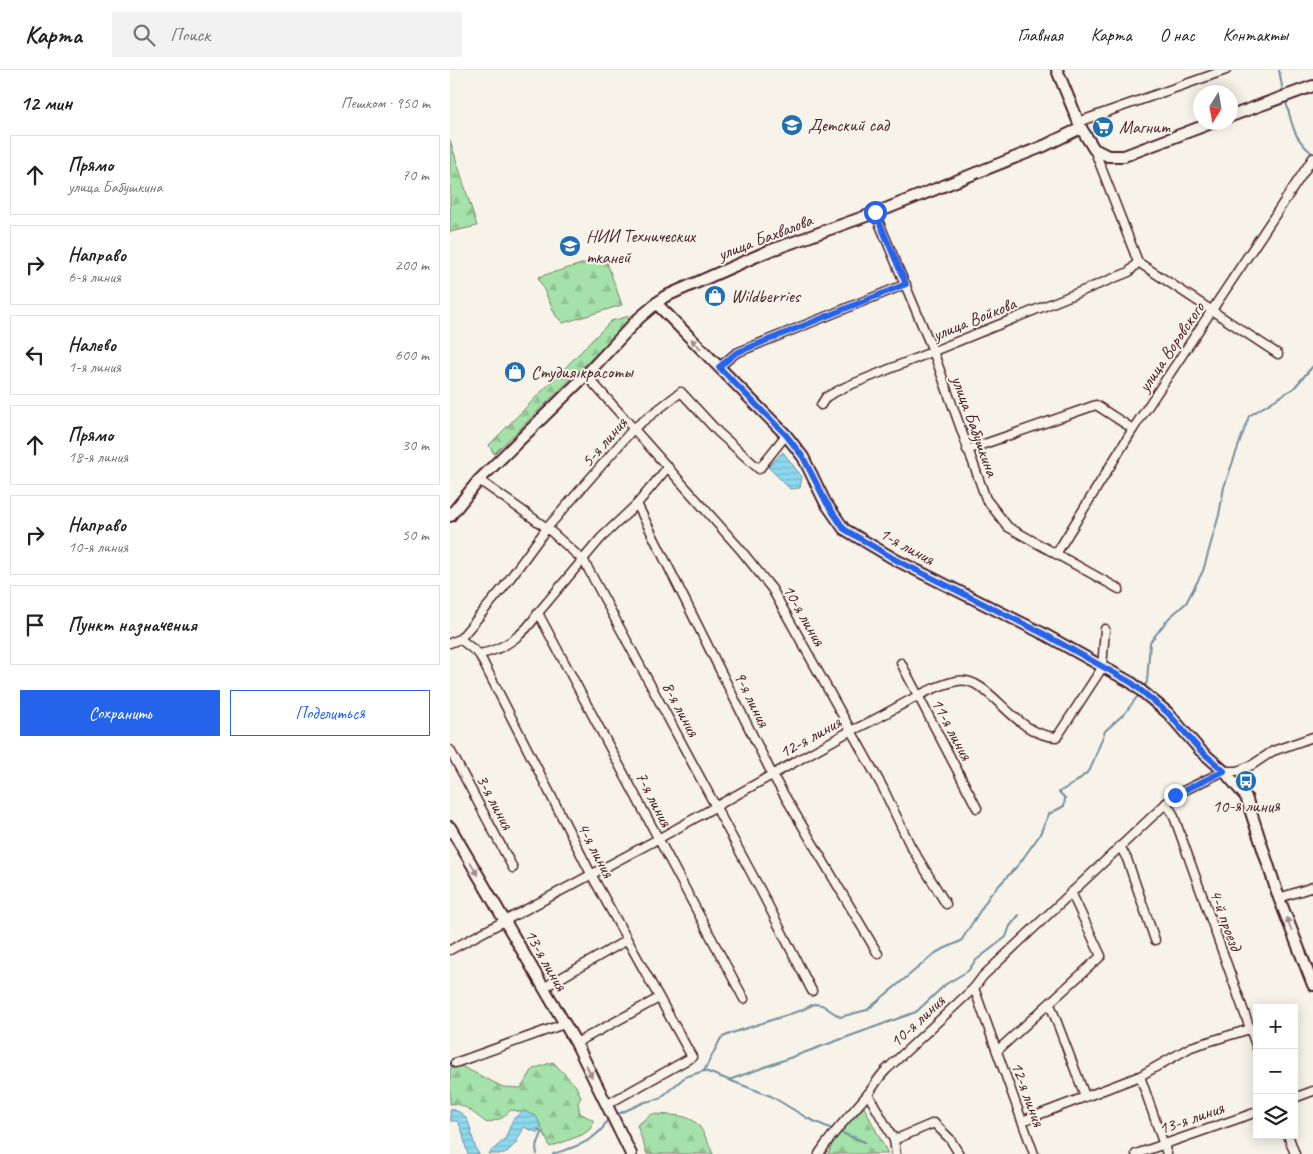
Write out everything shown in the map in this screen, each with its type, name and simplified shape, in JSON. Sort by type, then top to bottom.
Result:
[{"type":"street","points":[[1057,70],[1079,125],[1094,149],[1138,262],[1278,354]]},
{"type":"street","points":[[1079,125],[1226,70]]},
{"type":"street","points":[[1238,113],[1313,86]]},
{"type":"street","name":"улица Бахвалова","points":[[450,516],[479,480],[656,303],[766,252],[1044,146],[1079,125]]},
{"type":"street","points":[[1094,149],[1108,156],[1124,156],[1193,130]]},
{"type":"street","name":"улица Воровского","points":[[1056,554],[1133,429],[1313,158]]},
{"type":"street","name":"улица Бабушкина","points":[[875,212],[933,352],[986,500],[1008,526],[1119,589]]},
{"type":"street","name":"улица Войкова","points":[[821,405],[826,397],[845,387],[1129,272],[1138,262]]},
{"type":"street","points":[[719,367],[736,353],[906,284]]},
{"type":"street","name":"1-я линия","points":[[656,303],[786,435],[803,457],[826,502],[844,529],[896,560],[1052,639],[1142,691],[1168,713],[1200,750],[1224,771],[1246,797],[1279,898],[1313,986]]},
{"type":"street","name":"10-я линия","points":[[586,375],[668,467],[772,589],[883,788],[910,845],[946,904]]},
{"type":"street","name":"5-я линия","points":[[460,639],[503,588],[547,528],[634,428],[681,392],[718,432],[759,469],[786,435]]},
{"type":"street","points":[[967,450],[1096,405],[1133,429]]},
{"type":"street","points":[[450,644],[460,639],[479,654],[500,649],[531,625],[538,613],[584,561],[601,538],[637,504],[668,467]]},
{"type":"street","name":"8-я линия","points":[[479,480],[547,528],[584,561],[812,991]]},
{"type":"street","name":"9-я линия","points":[[637,504],[773,776],[878,954]]},
{"type":"street","name":"7-я линия","points":[[538,613],[744,999]]},
{"type":"street","points":[[1102,668],[1105,629]]},
{"type":"street","name":"4-я линия","points":[[479,654],[591,874],[692,1057],[608,1109]]},
{"type":"street","name":"11-я линия","points":[[901,663],[977,808]]},
{"type":"street","name":"12-я линия","points":[[450,950],[658,839],[850,731],[918,697],[956,681],[968,681],[980,686],[1020,724],[1047,737],[1057,737],[1102,668]]},
{"type":"street","name":"10-я линия","points":[[818,1154],[833,1132],[868,1094],[873,1083],[974,988],[983,976],[1071,892],[1175,795],[1224,771],[1237,770],[1252,765],[1273,751],[1313,738]]},
{"type":"street","name":"3-я линия","points":[[450,750],[514,868]]},
{"type":"street","name":"4-й проезд","points":[[1166,803],[1173,814],[1253,1037]]},
{"type":"street","name":"13-я линия","points":[[450,827],[576,1043],[631,1154]]},
{"type":"street","points":[[1120,846],[1155,940]]},
{"type":"street","points":[[1279,898],[1313,887]]},
{"type":"street","points":[[997,1051],[1101,956],[1071,892]]},
{"type":"street","points":[[543,988],[627,940]]},
{"type":"street","name":"12-я линия","points":[[974,988],[1034,1154]]},
{"type":"street","points":[[576,1043],[659,998]]},
{"type":"street","points":[[1050,1004],[1085,1096]]},
{"type":"street","points":[[455,1063],[564,1024]]},
{"type":"street","points":[[1022,1121],[1140,1076],[1191,1047],[1250,1029]]},
{"type":"street","points":[[1140,1076],[1167,1154]]},
{"type":"street","points":[[1298,1097],[1313,1092]]},
{"type":"street","points":[[868,1094],[894,1140],[896,1154]]},
{"type":"street","name":"13-я линия","points":[[1136,1154],[1253,1113]]},
{"type":"street","points":[[894,1140],[934,1123],[950,1139],[959,1154]]},
{"type":"street","points":[[1289,1139],[1294,1154]]},
{"type":"green space","points":[[450,140],[477,226],[450,232]]},
{"type":"green space","points":[[605,257],[622,305],[563,323],[556,316],[538,277]]},
{"type":"green space","points":[[637,314],[494,454],[489,445],[611,321]]},
{"type":"green space","points":[[553,1062],[576,1086],[581,1097],[578,1103],[580,1113],[593,1120],[592,1128],[582,1135],[550,1147],[540,1127],[532,1117],[526,1114],[511,1110],[502,1118],[487,1123],[465,1107],[450,1104],[450,1069],[461,1066],[503,1087],[521,1088],[533,1069]]},
{"type":"green space","points":[[864,1107],[888,1154],[828,1154],[835,1137]]},
{"type":"green space","points":[[652,1114],[686,1117],[692,1120],[703,1132],[713,1154],[647,1154],[637,1125]]},
{"type":"water","points":[[783,452],[802,477],[800,488],[790,489],[768,467]]},
{"type":"water","points":[[450,1109],[458,1111],[468,1121],[479,1154],[468,1154],[460,1125],[457,1121],[450,1121]]},
{"type":"water","points":[[523,1111],[536,1116],[541,1126],[538,1133],[524,1127],[516,1143],[505,1154],[488,1154],[505,1139],[513,1119]]},
{"type":"waterway","points":[[1279,70],[1283,92]]},
{"type":"waterway","points":[[1285,99],[1300,141],[1313,154]]},
{"type":"waterway","points":[[1144,687],[1147,682],[1150,642],[1169,618],[1186,603],[1203,571],[1219,515],[1224,487],[1249,416],[1294,388],[1313,366]]},
{"type":"waterway","points":[[616,1115],[645,1102],[659,1099],[685,1077],[704,1071],[721,1038],[802,1010],[814,1004],[822,1005],[840,1017],[867,1010],[937,952],[961,941],[990,895],[1019,864],[1039,836],[1049,814],[1064,806],[1065,798],[1059,792],[1076,782],[1090,770],[1105,731],[1125,713],[1140,693]]},
{"type":"waterway","points":[[729,1080],[916,1012],[946,984],[968,971],[975,961],[1006,937],[1010,926],[1019,915]]},
{"type":"waterway","points":[[705,1071],[771,1096],[807,1118],[834,1130]]},
{"type":"waterway","points":[[553,1154],[578,1146],[589,1140],[601,1130],[609,1118]]},
{"type":"waterway","points":[[537,1154],[536,1148],[542,1133],[538,1129]]},
{"type":"waterway","points":[[839,1132],[865,1142]]},
{"type":"place","name":"Детский сад","points":[[792,125]]},
{"type":"place","name":"Магнит","points":[[1103,127]]},
{"type":"place","name":"НИИ Технических тканей","points":[[570,246]]},
{"type":"place","name":"Wildberries","points":[[715,296]]},
{"type":"place","name":"Студия красоты","points":[[515,372]]},
{"type":"place","name":"10-я линия","points":[[1246,781]]},
{"type":"route","points":[[875,212],[906,284],[877,298],[736,353],[719,367],[786,435],[803,457],[826,502],[844,529],[896,560],[1078,652],[1102,668],[1132,683],[1168,713],[1200,750],[1224,771],[1175,795]]}]
